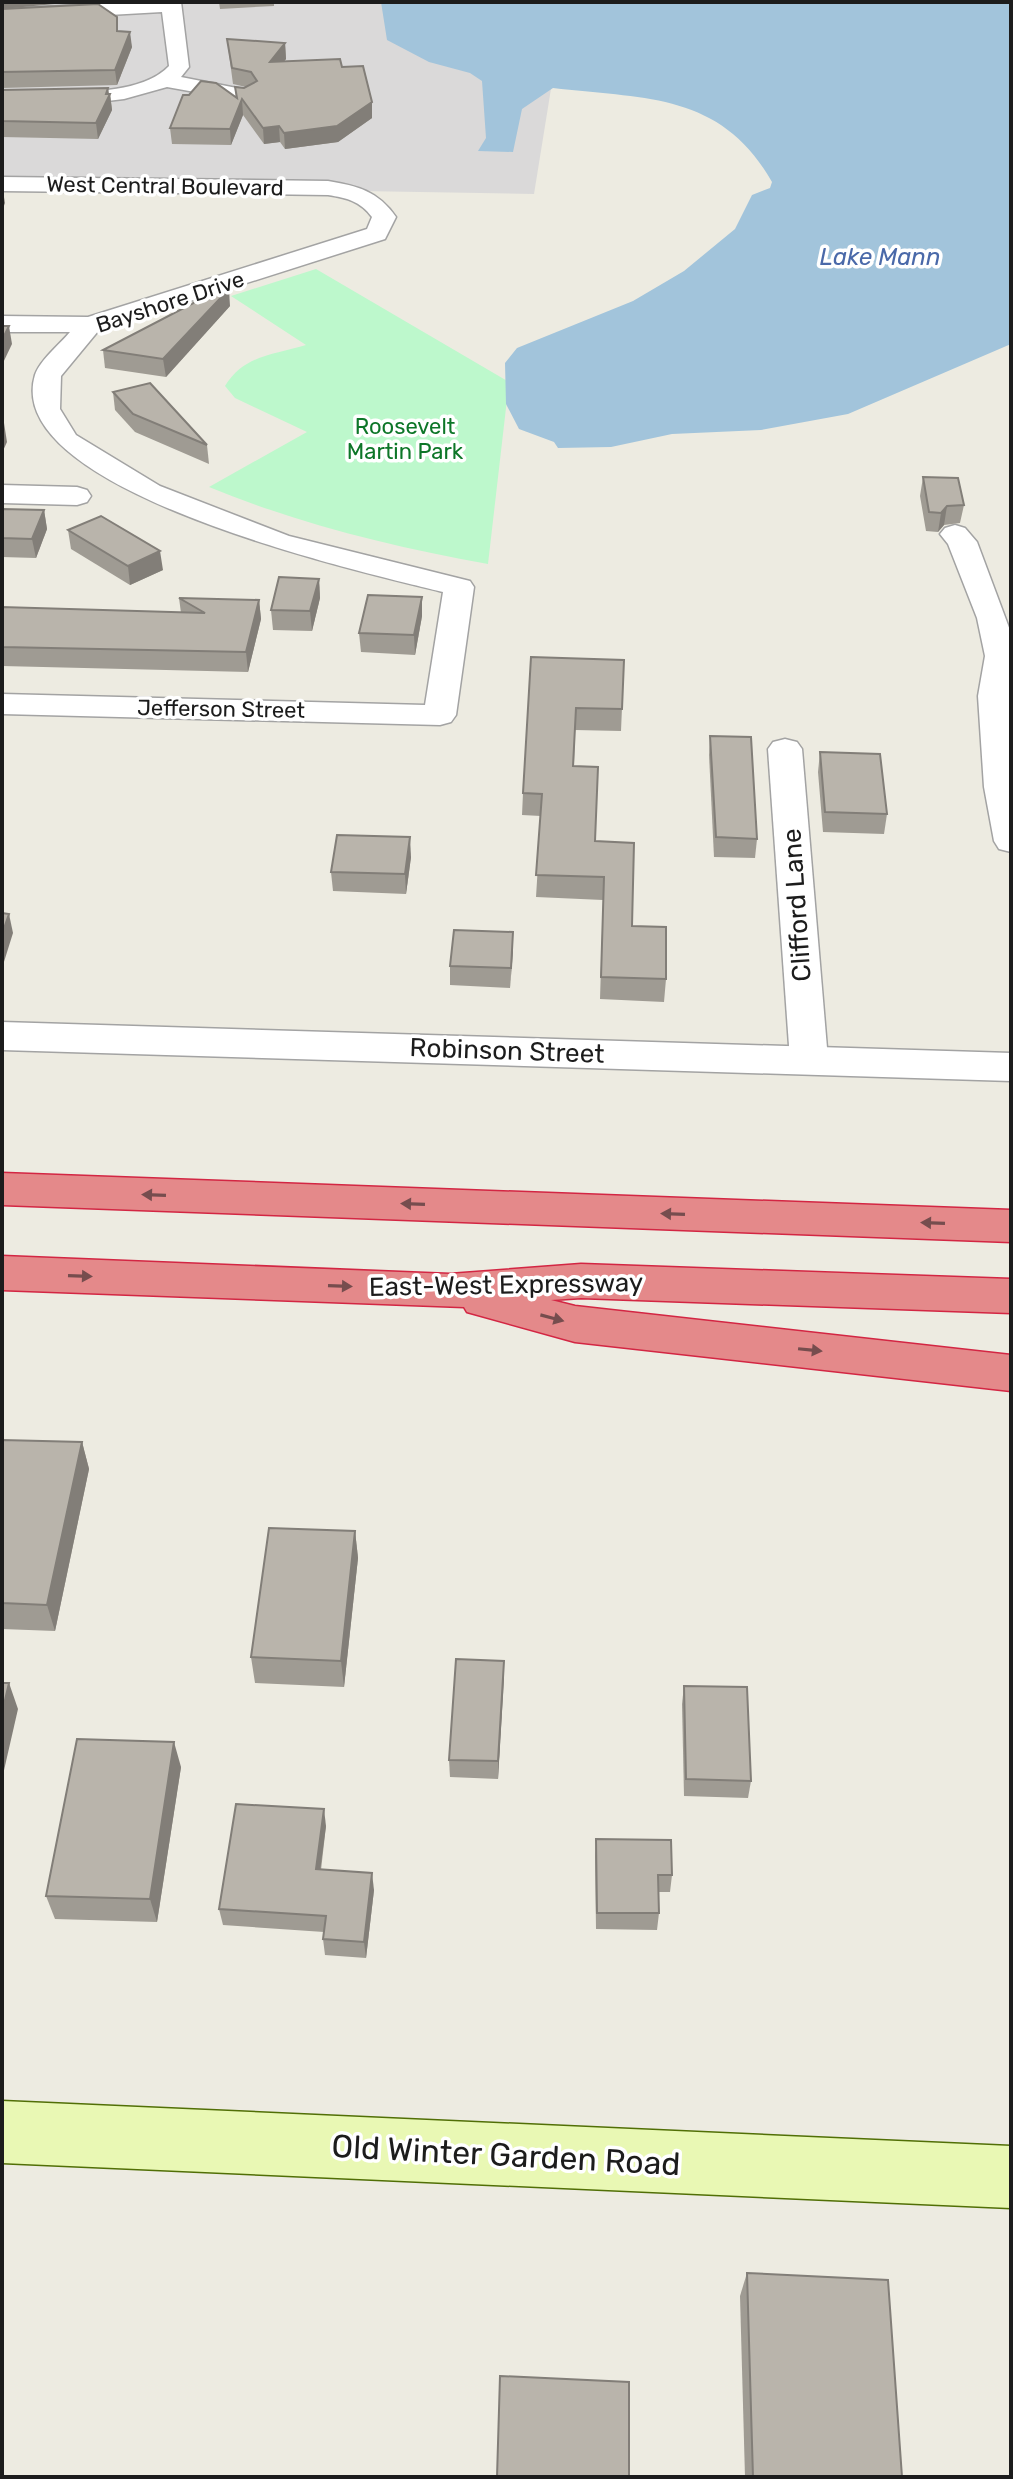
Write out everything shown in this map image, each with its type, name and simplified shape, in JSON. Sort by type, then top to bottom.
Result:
[{"type":"highway","points":[[2,1189],[1011,1226]]},
{"type":"highway","name":"East-West Expressway","points":[[2,1273],[450,1291],[581,1281],[1011,1296]]},
{"type":"highway","points":[[450,1291],[575,1324],[1011,1373]]},
{"type":"main road","name":"Old Winter Garden Road","points":[[2,2132],[1011,2177]]},
{"type":"street","points":[[2,15],[171,4],[179,67],[166,81]]},
{"type":"street","points":[[2,97],[82,98],[124,93],[166,81],[245,95]]},
{"type":"street","name":"West Central Boulevard","points":[[2,184],[328,188]]},
{"type":"street","name":"Bayshore Drive","points":[[328,188],[357,192],[374,200],[384,217],[377,234],[90,325],[48,375],[47,409],[66,440],[150,492],[279,542],[459,587],[440,715]]},
{"type":"street","points":[[2,324],[90,325]]},
{"type":"street","points":[[2,494],[77,496]]},
{"type":"street","points":[[955,534],[962,542],[992,618],[1001,656],[994,696],[1001,787],[1011,841]]},
{"type":"street","name":"Jefferson Street","points":[[2,704],[440,715]]},
{"type":"street","name":"Clifford Lane","points":[[785,749],[809,1060]]},
{"type":"street","name":"Robinson Street","points":[[2,1036],[1011,1067]]},
{"type":"shaded area","points":[[2,2],[565,2],[534,194],[2,185]]},
{"type":"green space","name":"Roosevelt Martin Park","points":[[316,269],[509,382],[488,564],[347,533],[209,487],[307,432],[235,398],[225,386],[250,362],[306,345],[231,296]]},
{"type":"water","name":"Lake Mann","points":[[381,2],[1011,2],[1011,344],[848,414],[761,430],[672,434],[611,447],[558,448],[554,442],[519,429],[506,404],[505,363],[517,348],[633,301],[684,271],[735,229],[752,195],[770,188],[772,182],[752,153],[729,131],[705,116],[678,105],[649,99],[553,88],[522,109],[513,152],[478,151],[486,138],[482,81],[470,73],[429,62],[387,40]]},
{"type":"building","points":[[98,4],[117,17],[117,31],[130,32],[115,70],[2,72],[2,9]]},
{"type":"building","points":[[227,39],[285,43],[270,62],[340,59],[342,67],[363,66],[372,102],[337,126],[284,133],[279,126],[263,128],[242,99],[230,129],[170,128],[183,95],[189,95],[201,81],[216,83],[237,98],[235,87],[244,88],[257,81],[251,72],[232,68]]},
{"type":"building","points":[[108,88],[106,94],[110,94],[96,123],[2,121],[2,90]]},
{"type":"building","points":[[226,286],[229,289],[163,359],[103,350]]},
{"type":"building","points":[[2,326],[9,326],[2,340]]},
{"type":"building","points":[[150,383],[207,445],[133,414],[113,392]]},
{"type":"building","points":[[923,477],[958,478],[964,505],[947,506],[941,513],[929,512]]},
{"type":"building","points":[[2,509],[44,510],[32,539],[2,538]]},
{"type":"building","points":[[101,516],[160,551],[128,566],[68,530]]},
{"type":"building","points":[[279,577],[319,579],[310,611],[271,610]]},
{"type":"building","points":[[368,595],[422,597],[414,635],[359,633]]},
{"type":"building","points":[[179,598],[259,600],[246,652],[2,647],[2,607],[205,613]]},
{"type":"building","points":[[531,657],[624,660],[622,709],[576,708],[573,766],[598,767],[595,841],[634,843],[632,926],[666,927],[666,979],[601,977],[604,877],[536,875],[542,794],[523,793]]},
{"type":"building","points":[[710,736],[751,737],[757,839],[716,837]]},
{"type":"building","points":[[820,752],[880,754],[887,814],[825,812]]},
{"type":"building","points":[[337,835],[410,837],[405,874],[331,872]]},
{"type":"building","points":[[2,913],[9,914],[2,934]]},
{"type":"building","points":[[454,930],[513,932],[511,968],[450,966]]},
{"type":"building","points":[[2,1440],[82,1442],[47,1605],[2,1603]]},
{"type":"building","points":[[269,1528],[355,1531],[341,1661],[251,1657]]},
{"type":"building","points":[[456,1659],[504,1661],[498,1761],[449,1760]]},
{"type":"building","points":[[2,1683],[9,1683],[2,1713]]},
{"type":"building","points":[[684,1686],[747,1687],[751,1781],[686,1779]]},
{"type":"building","points":[[77,1739],[174,1742],[150,1899],[46,1896]]},
{"type":"building","points":[[236,1804],[324,1809],[316,1869],[372,1873],[364,1942],[323,1939],[326,1916],[219,1909]]},
{"type":"building","points":[[596,1839],[671,1840],[672,1875],[658,1875],[659,1913],[597,1913]]},
{"type":"building","points":[[747,2273],[888,2280],[902,2477],[753,2477]]},
{"type":"building","points":[[500,2376],[629,2382],[629,2477],[497,2477]]}]
